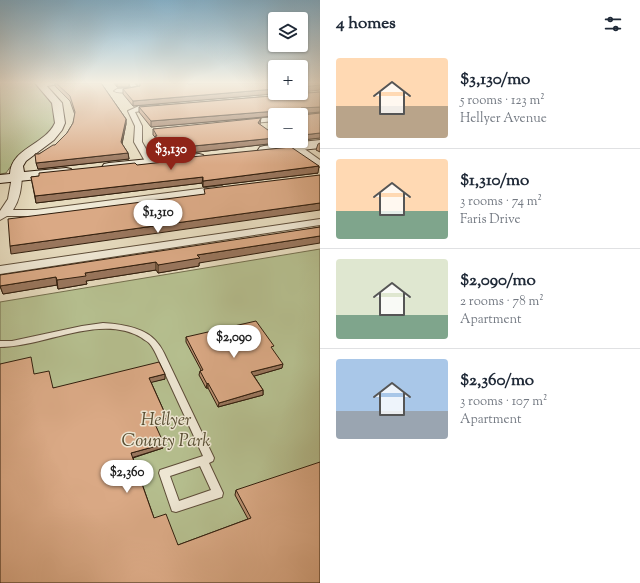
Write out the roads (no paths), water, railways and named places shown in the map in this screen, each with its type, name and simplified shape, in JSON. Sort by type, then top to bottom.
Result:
[{"type":"street","points":[[2,215],[16,195],[17,166],[21,159],[50,138],[57,130],[60,123],[58,110]]},
{"type":"street","points":[[133,110],[131,111],[138,120],[140,132],[138,142],[150,163]]},
{"type":"street","points":[[236,123],[268,120]]},
{"type":"street","points":[[140,132],[149,131]]},
{"type":"street","points":[[308,146],[320,144]]},
{"type":"street","points":[[250,152],[287,148]]},
{"type":"street","points":[[297,148],[320,164]]},
{"type":"street","points":[[97,169],[211,156]]},
{"type":"street","points":[[0,179],[82,170]]},
{"type":"street","points":[[2,215],[36,213],[233,188]]},
{"type":"street","points":[[0,270],[320,222]]},
{"type":"lane","points":[[0,344],[12,344],[103,326],[121,327],[136,331],[152,341],[160,353],[209,458],[202,460],[164,473],[176,507],[218,493],[202,460]]},
{"type":"park label","name":"Hellyer County Park","points":[[166,429]]}]
